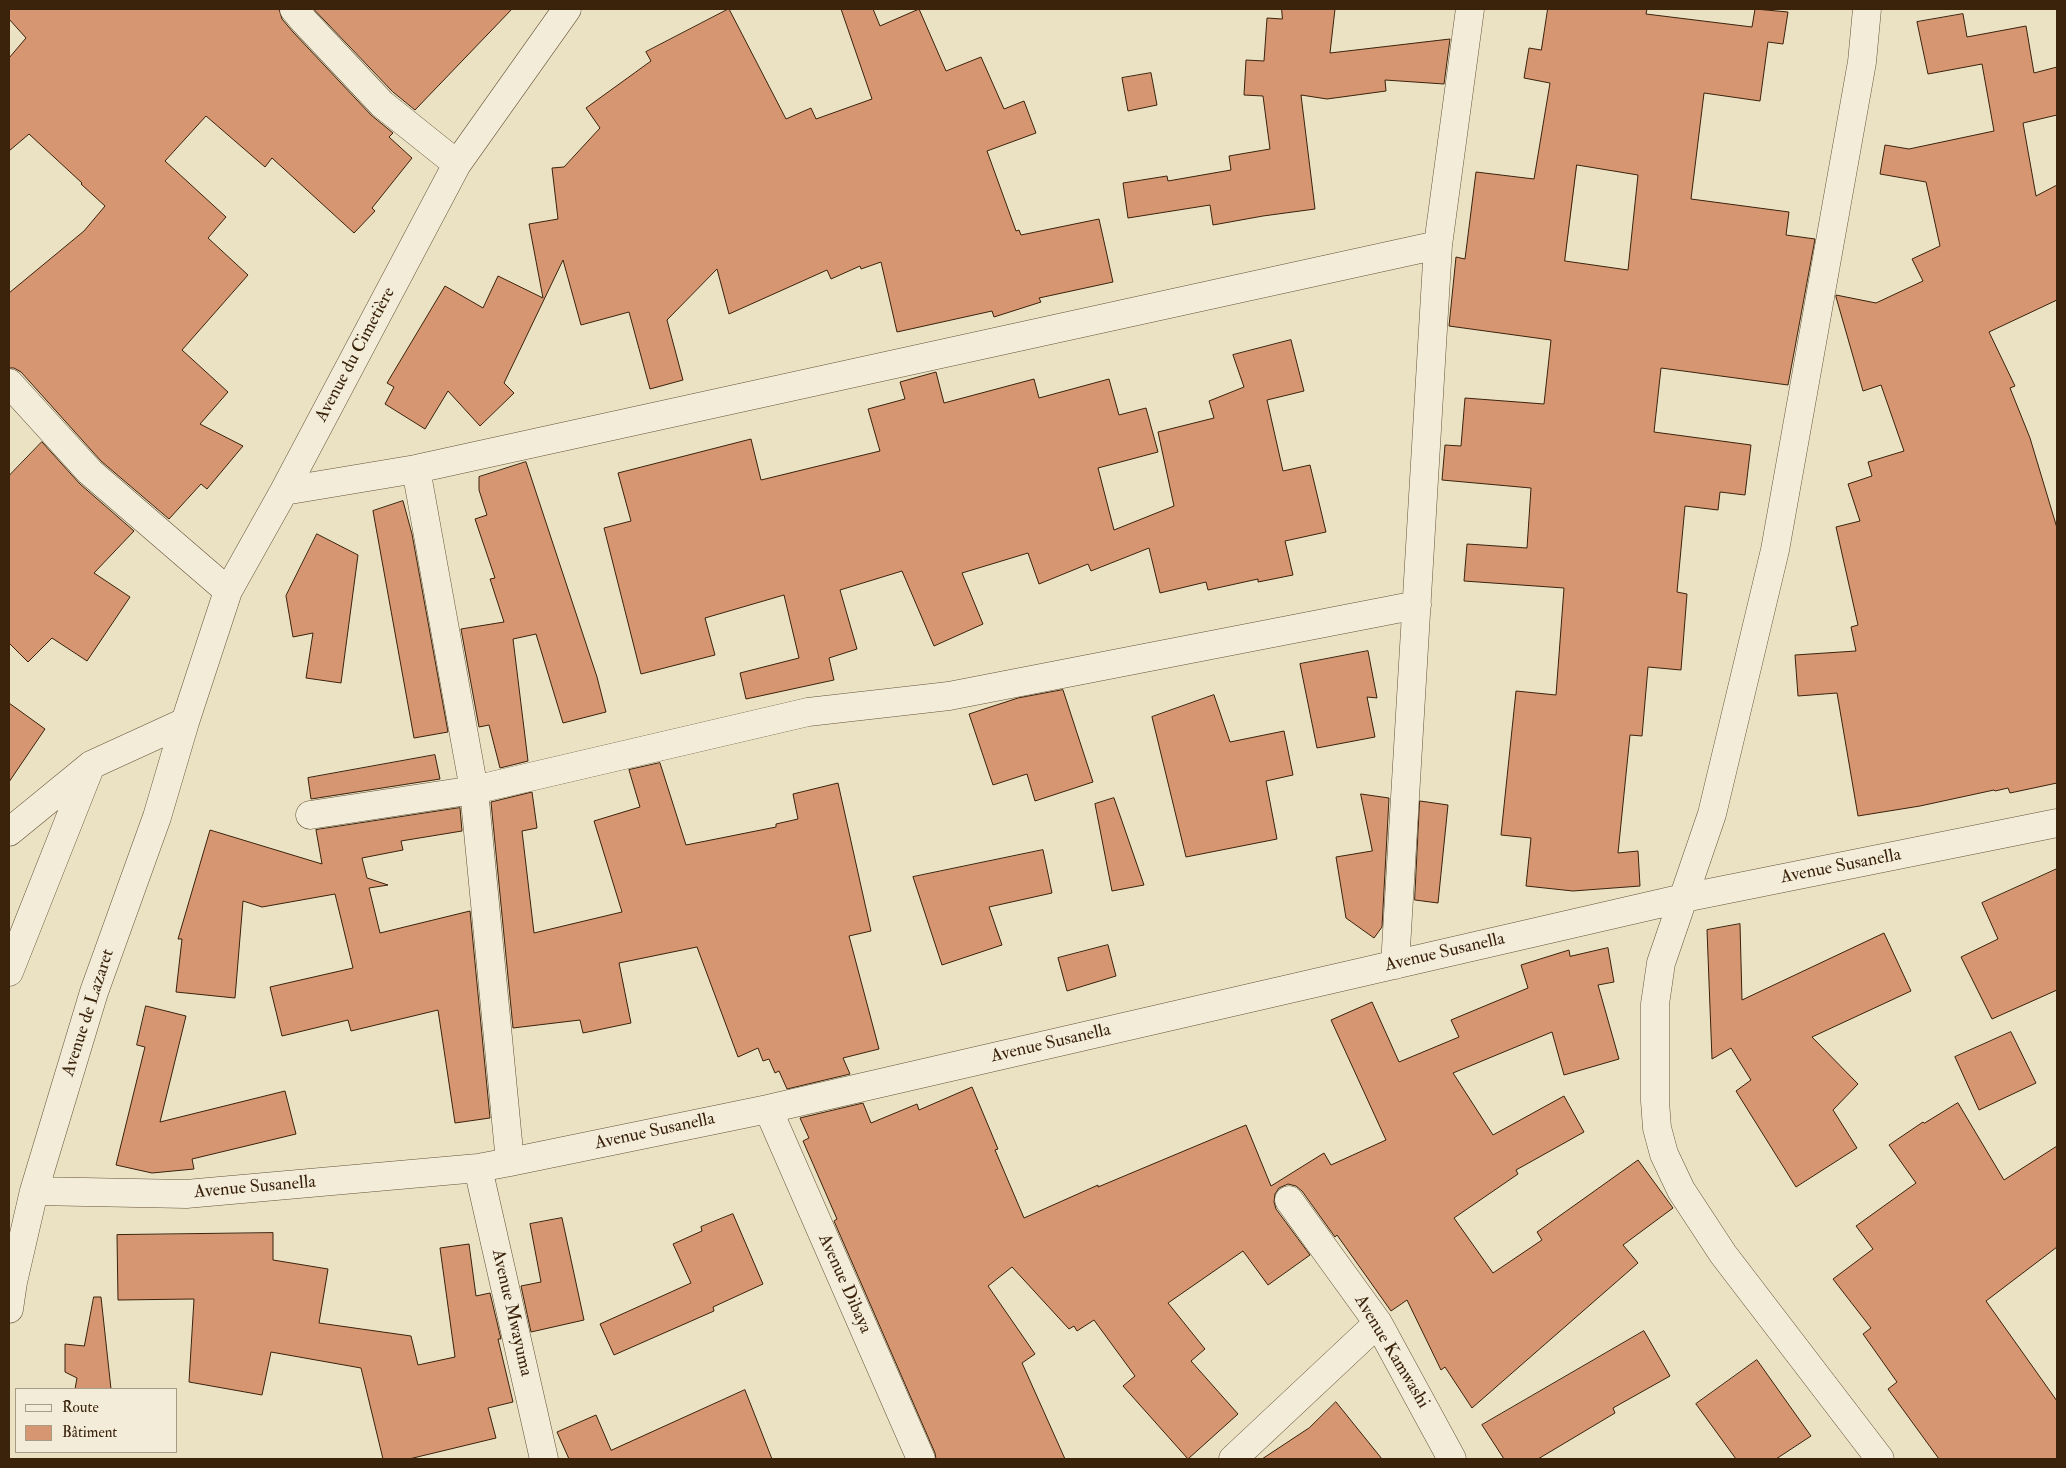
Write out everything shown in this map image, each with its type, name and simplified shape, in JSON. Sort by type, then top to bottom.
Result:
[{"type":"street","points":[[294,9],[382,104],[457,164]]},
{"type":"street","name":"Avenue du Cimetière","points":[[185,722],[228,591],[284,491],[457,164],[567,9]]},
{"type":"street","points":[[1395,965],[1438,245],[1470,9]]},
{"type":"street","points":[[1867,9],[1862,62],[1775,550],[1712,814],[1661,963],[1656,1004],[1655,1101],[1657,1128],[1664,1154],[1680,1190],[1723,1254],[1880,1459]]},
{"type":"street","points":[[284,491],[416,469],[1438,245]]},
{"type":"street","points":[[9,383],[90,472],[228,591]]},
{"type":"street","points":[[416,469],[474,790],[510,1162]]},
{"type":"street","points":[[310,815],[474,790],[808,712],[949,696],[1417,605]]},
{"type":"street","points":[[9,832],[90,765],[185,722]]},
{"type":"street","name":"Avenue de Lazaret","points":[[9,1309],[11,1281],[34,1191],[94,992],[157,817],[185,722]]},
{"type":"street","points":[[9,972],[90,765]]},
{"type":"street","name":"Avenue Susanella","points":[[34,1191],[186,1194],[478,1168],[768,1109],[1684,898],[2057,823]]},
{"type":"street","name":"Avenue Dibaya","points":[[768,1109],[921,1459]]},
{"type":"street","name":"Avenue Mwayuma","points":[[478,1168],[544,1459]]},
{"type":"street","name":"Avenue Kamwashi","points":[[1289,1200],[1378,1323],[1452,1459]]},
{"type":"street","points":[[1233,1459],[1378,1323]]},
{"type":"building","points":[[9,9],[279,9],[282,19],[293,32],[371,115],[393,133],[389,137],[412,158],[372,208],[375,211],[354,233],[272,158],[265,167],[206,116],[165,161],[226,217],[208,238],[248,275],[182,350],[228,392],[200,424],[243,446],[207,489],[201,484],[169,519],[101,461],[21,372],[14,368],[9,368],[9,293],[84,231],[105,206],[29,134],[9,151],[9,58],[26,38],[9,19]]},
{"type":"building","points":[[314,9],[512,9],[415,110],[393,92]]},
{"type":"building","points":[[729,9],[786,119],[811,108],[816,119],[872,99],[841,9],[873,9],[880,26],[919,9],[946,71],[981,57],[1004,109],[1024,101],[1036,133],[987,151],[1016,231],[1019,230],[1021,235],[1099,219],[1113,282],[1039,298],[1041,302],[994,317],[992,311],[897,332],[881,262],[861,269],[860,266],[831,279],[827,270],[729,314],[717,269],[667,320],[683,380],[650,389],[629,312],[581,325],[563,260],[504,383],[514,393],[480,426],[448,391],[425,429],[385,404],[394,387],[387,383],[445,286],[483,308],[498,276],[543,298],[529,224],[558,219],[552,168],[564,167],[600,128],[586,108],[651,61],[646,52]]},
{"type":"building","points":[[1282,9],[1335,9],[1330,53],[1450,39],[1444,84],[1385,80],[1386,91],[1327,99],[1301,95],[1315,209],[1213,225],[1210,205],[1128,218],[1123,183],[1167,176],[1168,181],[1231,170],[1229,156],[1270,149],[1263,96],[1244,95],[1246,60],[1264,61],[1267,18],[1282,19]]},
{"type":"building","points":[[1548,9],[1647,9],[1646,14],[1752,27],[1755,9],[1788,12],[1783,44],[1768,42],[1760,101],[1704,93],[1691,199],[1789,212],[1786,235],[1815,239],[1788,385],[1661,368],[1654,432],[1751,445],[1745,495],[1720,492],[1718,510],[1685,506],[1677,592],[1687,594],[1681,670],[1648,667],[1642,736],[1630,735],[1618,853],[1638,851],[1640,886],[1573,891],[1526,886],[1531,838],[1501,835],[1516,691],[1556,695],[1564,588],[1464,581],[1467,544],[1527,548],[1531,488],[1442,480],[1445,445],[1461,446],[1465,398],[1544,404],[1551,340],[1449,326],[1456,257],[1465,259],[1476,172],[1534,179],[1550,83],[1524,78],[1529,48],[1541,50]],"holes":[[[1577,165],[1638,175],[1628,270],[1565,261]]]},
{"type":"building","points":[[1963,14],[1967,37],[2026,26],[2034,73],[2057,67],[2057,115],[2023,123],[2036,196],[2057,185],[2057,300],[1989,332],[2015,386],[2010,388],[2030,438],[2057,528],[2057,783],[2010,793],[2008,788],[1994,790],[1920,806],[1858,816],[1837,693],[1798,696],[1795,655],[1856,651],[1851,627],[1858,625],[1836,527],[1860,521],[1848,484],[1872,476],[1868,462],[1904,451],[1881,385],[1863,391],[1836,295],[1876,303],[1923,281],[1912,259],[1940,246],[1926,182],[1880,174],[1885,145],[1909,149],[1994,131],[1982,64],[1928,74],[1917,22]]},
{"type":"building","points":[[1151,73],[1157,105],[1128,111],[1122,78]]},
{"type":"building","points":[[1291,340],[1304,391],[1267,400],[1283,471],[1310,465],[1326,532],[1285,541],[1293,575],[1258,582],[1258,579],[1208,590],[1206,582],[1160,593],[1149,548],[1091,571],[1088,564],[1039,584],[1028,553],[962,573],[983,624],[934,646],[902,571],[840,590],[857,649],[829,658],[834,680],[746,699],[740,673],[799,658],[784,595],[705,618],[715,655],[641,674],[604,528],[631,521],[618,473],[751,439],[761,480],[880,451],[868,409],[905,399],[900,382],[936,372],[944,403],[1034,379],[1039,398],[1109,379],[1119,415],[1146,408],[1158,452],[1098,468],[1114,530],[1174,506],[1158,432],[1214,418],[1209,401],[1244,387],[1233,355]]},
{"type":"building","points":[[42,442],[80,484],[134,531],[94,573],[130,597],[87,661],[52,638],[28,662],[9,643],[9,476]]},
{"type":"building","points":[[526,462],[597,677],[606,712],[563,723],[536,634],[513,639],[528,761],[500,768],[489,725],[479,727],[461,629],[504,622],[490,579],[495,578],[475,519],[487,515],[479,490],[479,477]]},
{"type":"building","points":[[403,501],[412,534],[448,732],[414,738],[373,511]]},
{"type":"building","points":[[317,534],[358,555],[341,683],[306,678],[313,633],[293,637],[286,596]]},
{"type":"building","points":[[1368,651],[1377,698],[1367,697],[1375,737],[1317,748],[1300,664]]},
{"type":"building","points":[[1063,690],[1093,782],[1035,801],[1027,774],[993,785],[969,714],[1018,698]]},
{"type":"building","points":[[1214,695],[1230,742],[1284,731],[1293,775],[1266,781],[1277,839],[1186,857],[1152,717]]},
{"type":"building","points":[[9,703],[45,729],[9,782]]},
{"type":"building","points":[[435,755],[440,779],[311,799],[308,778]]},
{"type":"building","points":[[660,763],[686,845],[776,827],[776,824],[798,819],[793,794],[838,783],[871,931],[849,936],[879,1049],[843,1058],[850,1074],[787,1089],[779,1071],[775,1073],[769,1059],[763,1061],[758,1048],[738,1057],[697,947],[619,963],[631,1023],[583,1033],[580,1020],[513,1028],[491,802],[532,792],[537,828],[522,831],[534,933],[622,912],[594,821],[640,807],[629,770]]},
{"type":"building","points":[[1361,794],[1389,798],[1382,927],[1374,938],[1346,918],[1336,857],[1372,851]]},
{"type":"building","points":[[1114,798],[1144,885],[1112,891],[1095,804]]},
{"type":"building","points":[[1420,801],[1448,805],[1438,903],[1415,900]]},
{"type":"building","points":[[460,808],[462,831],[401,841],[403,850],[362,858],[367,878],[388,885],[369,888],[380,933],[470,911],[490,1118],[455,1123],[438,1010],[351,1031],[348,1020],[282,1036],[270,987],[353,968],[335,894],[262,907],[243,901],[235,998],[176,992],[182,939],[178,939],[210,830],[322,864],[316,830]]},
{"type":"building","points":[[1043,850],[1052,893],[989,907],[1002,945],[942,965],[913,877]]},
{"type":"building","points":[[2057,869],[2057,990],[1992,1019],[1961,957],[1998,939],[1982,903]]},
{"type":"building","points":[[1740,924],[1742,1000],[1884,933],[1911,991],[1812,1037],[1858,1084],[1833,1110],[1857,1148],[1796,1187],[1736,1091],[1751,1080],[1731,1048],[1712,1059],[1707,930]]},
{"type":"building","points":[[1108,945],[1116,976],[1067,991],[1058,958]]},
{"type":"building","points":[[1608,948],[1614,982],[1598,985],[1619,1059],[1564,1075],[1552,1032],[1453,1073],[1493,1135],[1564,1096],[1584,1132],[1516,1170],[1518,1174],[1454,1218],[1493,1273],[1542,1240],[1537,1232],[1638,1160],[1673,1208],[1623,1245],[1638,1263],[1472,1408],[1445,1367],[1441,1370],[1407,1300],[1391,1311],[1337,1235],[1335,1237],[1302,1191],[1296,1186],[1288,1184],[1279,1188],[1275,1194],[1274,1202],[1276,1209],[1310,1255],[1268,1285],[1243,1251],[1168,1303],[1205,1349],[1191,1361],[1238,1414],[1188,1459],[1123,1386],[1135,1376],[1094,1320],[1077,1331],[1074,1326],[1069,1329],[1012,1267],[988,1286],[1035,1354],[1022,1363],[1065,1459],[936,1459],[834,1221],[837,1219],[803,1141],[809,1138],[800,1118],[863,1103],[871,1123],[917,1104],[919,1110],[972,1087],[998,1149],[995,1150],[1024,1218],[1098,1185],[1098,1187],[1246,1125],[1271,1186],[1324,1153],[1331,1165],[1386,1140],[1331,1020],[1372,1002],[1399,1062],[1459,1037],[1451,1020],[1528,988],[1521,965],[1569,950],[1570,956]]},
{"type":"building","points":[[146,1006],[186,1016],[160,1122],[285,1091],[296,1134],[192,1159],[194,1169],[152,1173],[116,1165],[145,1047],[137,1045]]},
{"type":"building","points":[[2011,1032],[2036,1083],[1979,1110],[1955,1057]]},
{"type":"building","points":[[1958,1103],[2004,1180],[2057,1146],[2057,1247],[1986,1301],[2057,1401],[2057,1459],[1939,1459],[1888,1389],[1897,1382],[1863,1334],[1871,1328],[1833,1279],[1873,1249],[1856,1226],[1916,1183],[1889,1145],[1923,1122]]},
{"type":"building","points":[[733,1214],[763,1284],[713,1307],[714,1311],[614,1355],[600,1324],[691,1283],[673,1244],[702,1231],[701,1227]]},
{"type":"building","points":[[562,1218],[584,1320],[531,1332],[521,1286],[541,1282],[530,1224]]},
{"type":"building","points":[[273,1233],[273,1260],[328,1269],[319,1323],[411,1336],[418,1365],[455,1357],[440,1248],[469,1244],[476,1296],[490,1293],[501,1339],[498,1339],[513,1402],[488,1408],[496,1438],[409,1459],[383,1459],[361,1368],[271,1352],[262,1395],[189,1382],[194,1299],[118,1300],[117,1235]]},
{"type":"building","points":[[94,1297],[101,1297],[111,1388],[75,1388],[77,1378],[65,1372],[65,1344],[84,1346]]},
{"type":"building","points":[[1644,1331],[1670,1376],[1613,1408],[1615,1413],[1538,1459],[1504,1459],[1482,1425]]},
{"type":"building","points":[[1757,1360],[1811,1436],[1776,1459],[1736,1459],[1696,1404]]},
{"type":"building","points":[[745,1390],[772,1459],[569,1459],[557,1432],[596,1415],[611,1450]]},
{"type":"building","points":[[1336,1402],[1382,1459],[1262,1459],[1309,1428]]}]
